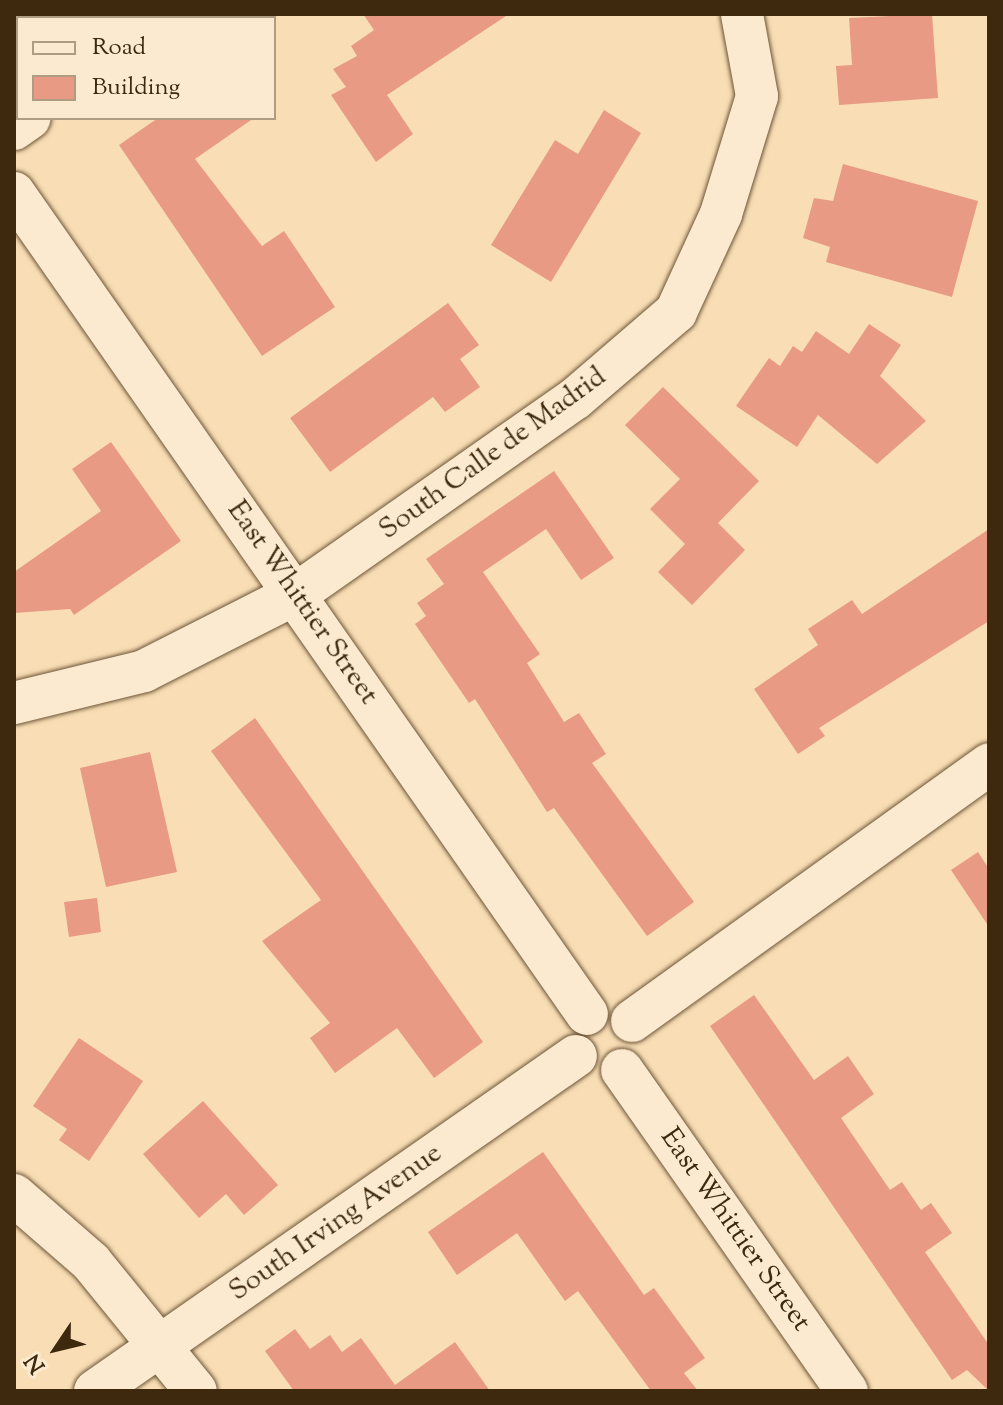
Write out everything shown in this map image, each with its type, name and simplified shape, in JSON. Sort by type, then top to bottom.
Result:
[{"type":"street","name":"South Calle de Madrid","points":[[14,703],[144,671],[296,594],[576,398],[676,312],[721,214],[757,96],[742,14]]},
{"type":"street","name":"East Whittier Street","points":[[14,193],[587,1014]]},
{"type":"street","points":[[632,1021],[989,764]]},
{"type":"street","points":[[613,1008],[632,1021],[639,1042],[622,1070],[591,1071],[576,1056],[573,1036],[587,1014],[613,1008]]},
{"type":"street","name":"South Irving Avenue","points":[[95,1391],[576,1056]]},
{"type":"street","name":"East Whittier Street","points":[[622,1070],[847,1391]]},
{"type":"street","points":[[14,1195],[91,1262],[164,1345],[196,1391]]},
{"type":"building","points":[[363,14],[509,14],[387,95],[413,134],[376,162],[331,95],[346,87],[333,69],[357,56],[351,46],[374,30]]},
{"type":"building","points":[[932,14],[938,98],[839,105],[836,66],[852,65],[849,18]]},
{"type":"building","points":[[604,110],[641,133],[551,282],[491,245],[555,140],[578,154]]},
{"type":"building","points":[[155,120],[251,120],[195,159],[262,246],[284,231],[335,307],[262,356],[119,145]]},
{"type":"building","points":[[843,164],[978,201],[952,297],[826,262],[830,247],[803,238],[814,198],[833,201]]},
{"type":"building","points":[[448,303],[479,345],[460,359],[480,387],[445,412],[433,397],[330,472],[290,418]]},
{"type":"building","points":[[869,324],[901,345],[880,376],[926,421],[877,464],[818,415],[797,447],[736,406],[769,358],[780,366],[793,346],[802,352],[816,331],[849,354]]},
{"type":"building","points":[[663,387],[759,481],[718,523],[745,550],[692,605],[658,572],[685,544],[650,509],[680,479],[625,425]]},
{"type":"building","points":[[111,442],[181,541],[74,615],[70,609],[14,613],[14,572],[101,511],[72,469]]},
{"type":"building","points":[[554,471],[614,558],[581,580],[546,529],[483,572],[540,654],[527,663],[564,722],[579,713],[606,754],[592,763],[694,902],[647,936],[554,808],[547,812],[475,699],[469,703],[415,624],[426,616],[417,603],[444,584],[426,559]]},
{"type":"building","points":[[989,529],[989,621],[819,728],[825,736],[798,754],[754,689],[818,645],[808,629],[852,600],[862,614]]},
{"type":"building","points":[[255,718],[483,1042],[434,1078],[397,1028],[335,1073],[310,1038],[330,1023],[262,941],[321,900],[211,751]]},
{"type":"building","points":[[150,752],[177,872],[106,887],[80,768]]},
{"type":"building","points":[[978,852],[989,869],[989,927],[951,870]]},
{"type":"building","points":[[97,898],[101,932],[69,937],[64,902]]},
{"type":"building","points":[[754,995],[814,1080],[848,1056],[874,1094],[841,1118],[890,1190],[902,1182],[921,1210],[931,1203],[952,1233],[925,1252],[989,1345],[989,1391],[967,1370],[952,1380],[710,1026]]},
{"type":"building","points":[[79,1038],[143,1081],[89,1161],[59,1140],[67,1129],[33,1106]]},
{"type":"building","points":[[203,1101],[278,1185],[244,1215],[226,1194],[199,1218],[143,1154]]},
{"type":"building","points":[[543,1152],[644,1295],[654,1288],[705,1358],[684,1373],[698,1391],[651,1391],[578,1291],[565,1301],[517,1233],[457,1275],[428,1232]]},
{"type":"building","points":[[295,1329],[310,1349],[330,1335],[342,1352],[361,1338],[395,1385],[455,1342],[490,1391],[294,1391],[265,1351]]}]
